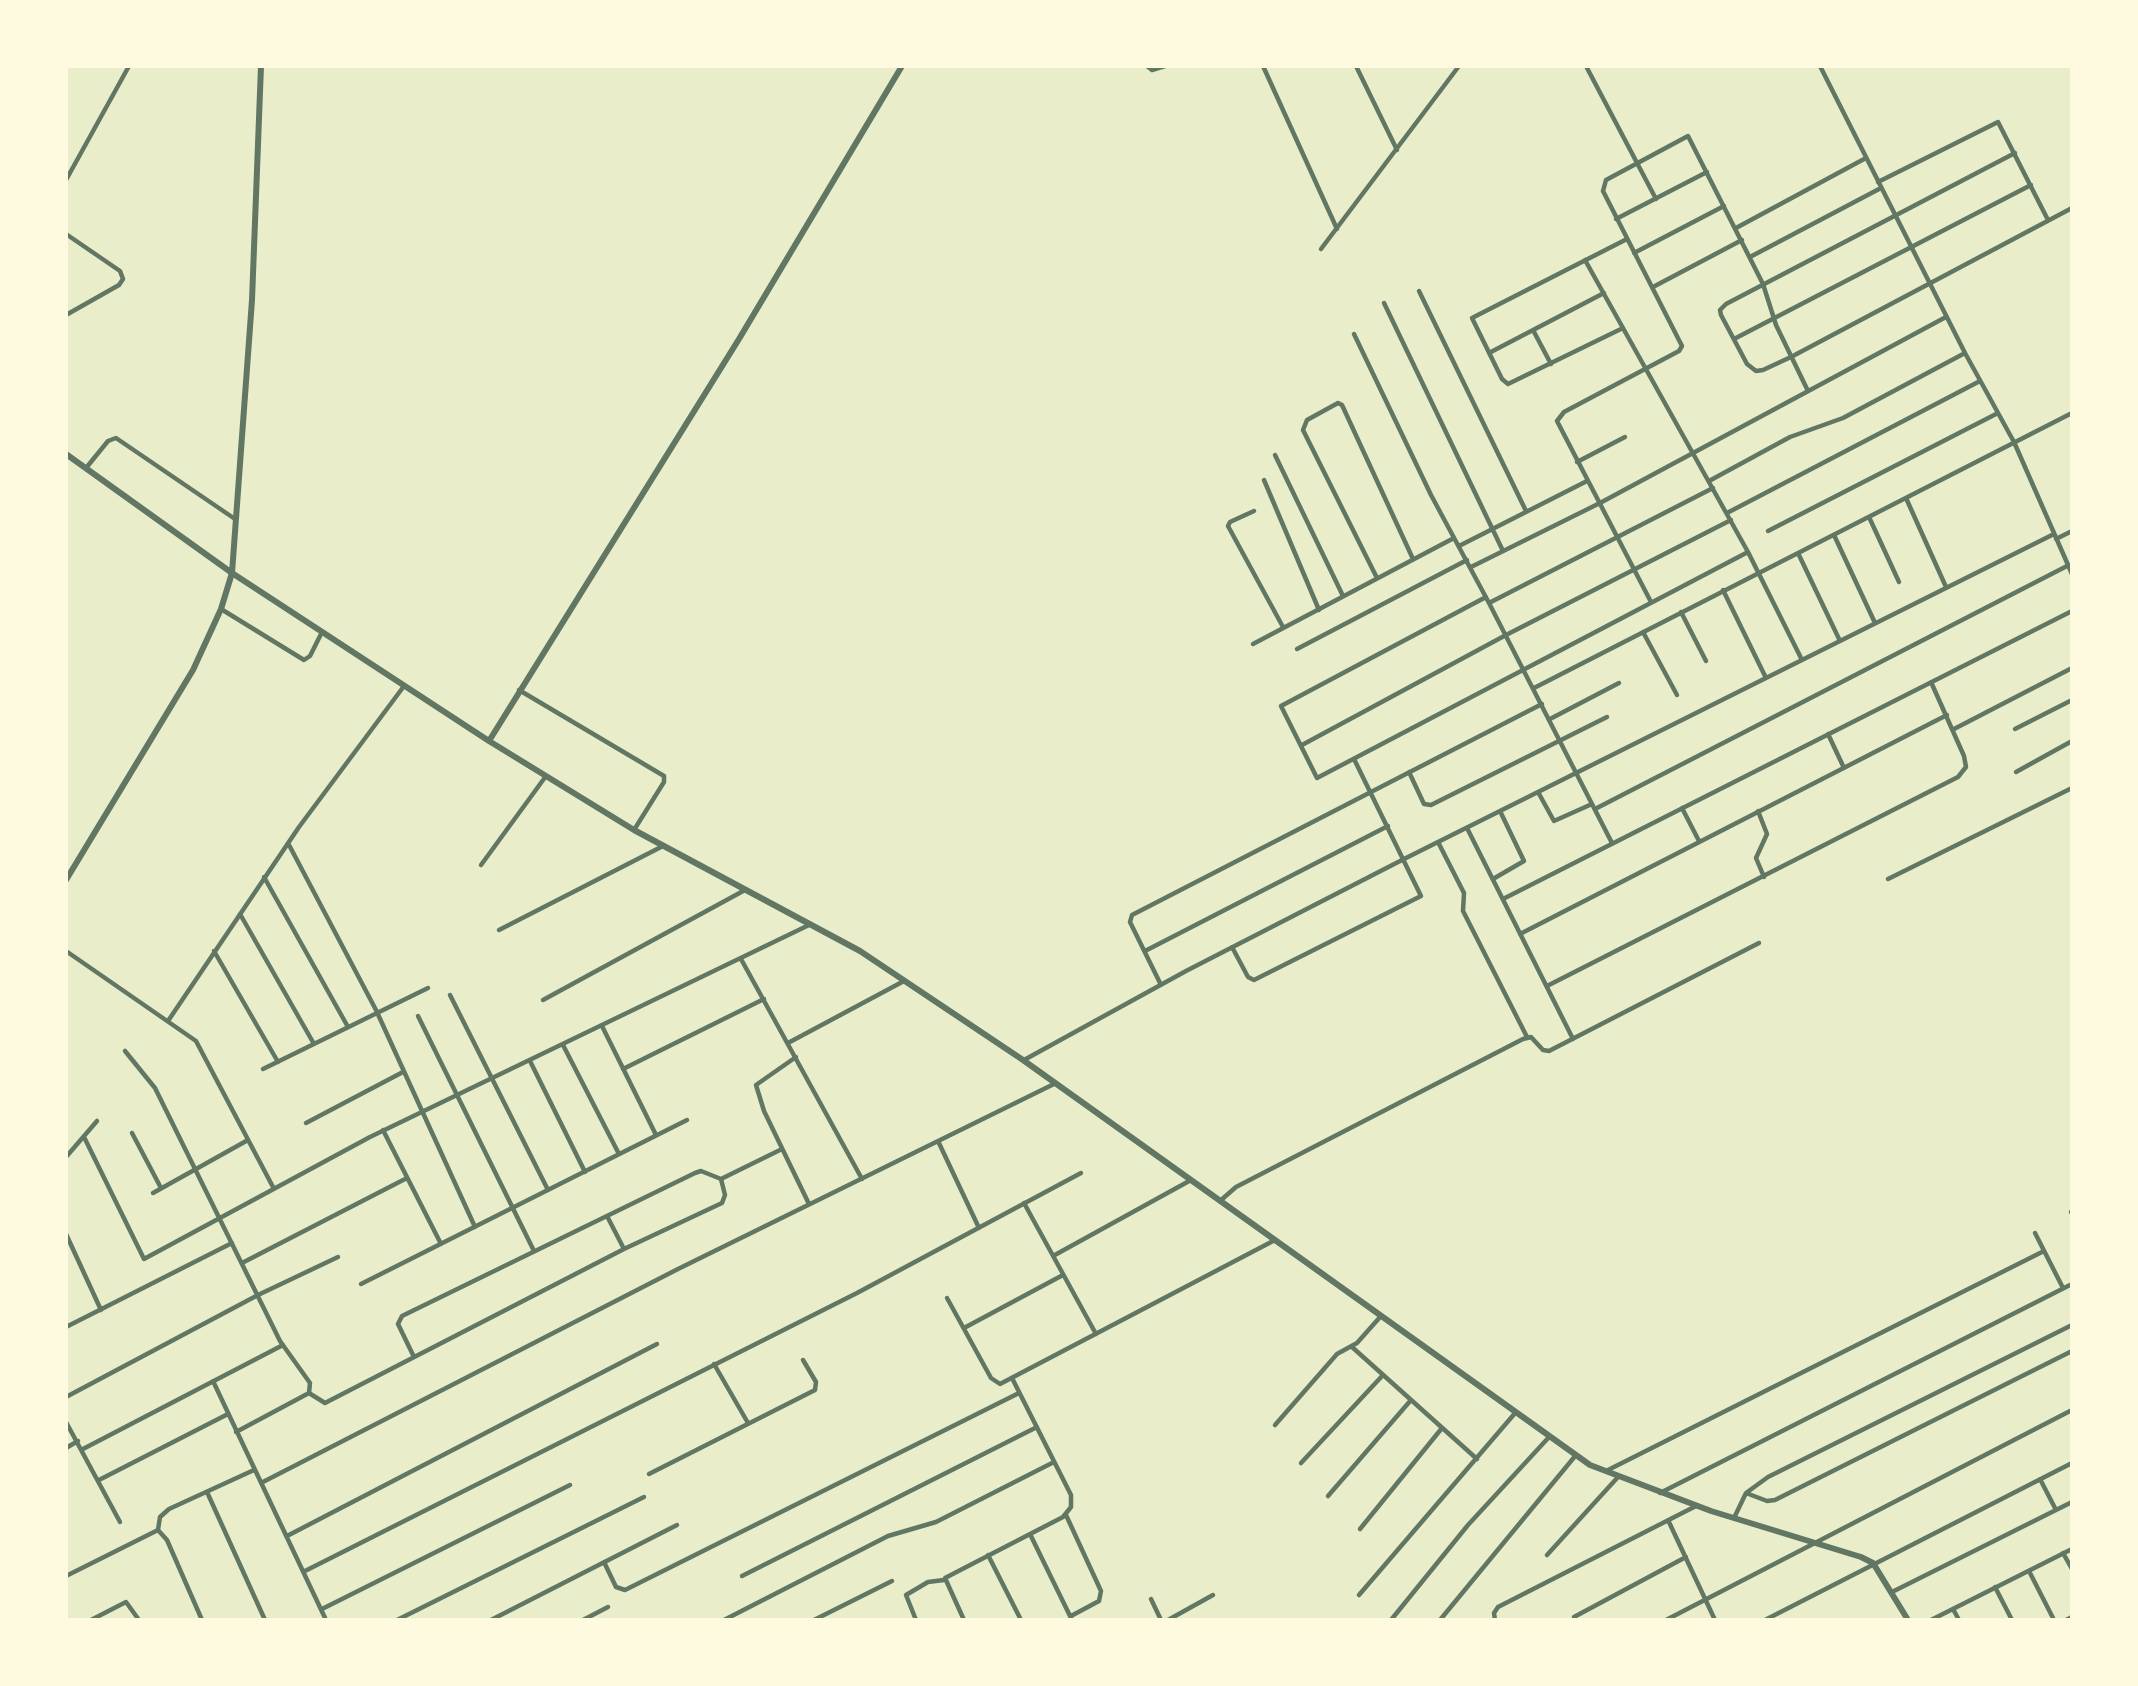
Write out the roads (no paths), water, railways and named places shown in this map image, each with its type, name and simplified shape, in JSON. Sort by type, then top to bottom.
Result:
[{"type":"street","points":[[66,180],[129,66]]},
{"type":"street","points":[[66,880],[193,670],[221,608],[232,573],[252,300],[261,66]]},
{"type":"street","points":[[489,741],[518,690],[739,340],[902,66]]},
{"type":"street","points":[[1147,66],[1152,70],[1165,66]]},
{"type":"street","points":[[1263,66],[1337,229]]},
{"type":"street","points":[[1356,66],[1396,150]]},
{"type":"street","points":[[1321,249],[1459,66]]},
{"type":"street","points":[[1586,66],[1656,199]]},
{"type":"street","points":[[1819,66],[1965,353],[2014,442],[2071,573]]},
{"type":"street","points":[[1750,257],[1993,123],[2001,124],[2048,220]]},
{"type":"street","points":[[1651,602],[1558,426],[1558,416],[1682,346],[1616,219],[1602,185],[1688,136],[1763,284],[1774,319],[1808,391]]},
{"type":"street","points":[[2015,153],[1897,217],[1763,284],[1720,310],[1747,364],[1756,371],[1791,357],[2071,208]]},
{"type":"street","points":[[1735,228],[1866,158]]},
{"type":"street","points":[[1616,219],[1707,172]]},
{"type":"street","points":[[1734,339],[2031,185]]},
{"type":"street","points":[[1634,253],[1724,206]]},
{"type":"street","points":[[66,234],[120,271],[123,279],[119,285],[66,316]]},
{"type":"street","points":[[1623,328],[1508,384],[1502,379],[1472,321],[1473,316],[1627,239]]},
{"type":"street","points":[[1653,287],[1742,240]]},
{"type":"street","points":[[1585,260],[1731,520],[1802,660]]},
{"type":"street","points":[[1419,291],[1526,511]]},
{"type":"street","points":[[1489,353],[1604,293]]},
{"type":"street","points":[[1384,303],[1503,551]]},
{"type":"street","points":[[1471,567],[1600,503],[1947,317]]},
{"type":"street","points":[[1533,330],[1551,365]]},
{"type":"street","points":[[1354,334],[1408,450],[1534,688],[1612,843]]},
{"type":"street","points":[[1709,481],[1790,438],[1843,418],[1965,353]]},
{"type":"street","points":[[1727,513],[1980,381]]},
{"type":"street","points":[[1377,578],[1303,430],[1303,423],[1338,403],[1342,405],[1413,559]]},
{"type":"street","points":[[1768,531],[1998,413]]},
{"type":"street","points":[[1534,688],[2071,414]]},
{"type":"street","points":[[1577,462],[1625,437]]},
{"type":"street","points":[[86,468],[108,441],[116,438],[236,520]]},
{"type":"street","points":[[66,454],[232,573],[489,741],[634,830],[860,951],[1056,1083],[1576,1455],[1605,1472],[1660,1493],[1874,1563],[1908,1619]]},
{"type":"street","points":[[1275,455],[1343,596]]},
{"type":"street","points":[[1264,480],[1319,610]]},
{"type":"street","points":[[1459,546],[1587,481]]},
{"type":"street","points":[[1713,488],[1281,706],[1317,778],[1748,552]]},
{"type":"street","points":[[1906,498],[1946,587]]},
{"type":"street","points":[[1254,511],[1230,522],[1228,526],[1283,627]]},
{"type":"street","points":[[1869,517],[1899,582]]},
{"type":"street","points":[[1302,745],[1506,635],[1731,520]]},
{"type":"street","points":[[1023,1060],[1232,947],[1404,859],[1946,587],[2071,531]]},
{"type":"street","points":[[1834,535],[1875,623]]},
{"type":"street","points":[[1252,644],[1454,538]]},
{"type":"street","points":[[1798,553],[1840,641]]},
{"type":"street","points":[[1297,649],[1467,560]]},
{"type":"street","points":[[1538,792],[1554,821],[1594,807],[2067,565]]},
{"type":"street","points":[[1723,590],[1766,678]]},
{"type":"street","points":[[221,608],[304,660],[310,656],[322,632]]},
{"type":"street","points":[[1503,899],[2071,611]]},
{"type":"street","points":[[1681,612],[1706,661]]},
{"type":"street","points":[[1643,632],[1676,695]]},
{"type":"street","points":[[1954,729],[2071,668]]},
{"type":"street","points":[[1546,986],[1958,777],[1966,767],[1954,729],[1931,682]]},
{"type":"street","points":[[1550,719],[1619,683]]},
{"type":"street","points":[[168,1021],[264,877],[404,686]]},
{"type":"street","points":[[518,690],[664,776],[664,782],[634,830]]},
{"type":"street","points":[[2015,729],[2071,700]]},
{"type":"street","points":[[1161,985],[1130,922],[1132,915],[1542,704]]},
{"type":"street","points":[[1520,934],[1947,715]]},
{"type":"street","points":[[1409,772],[1427,805],[1607,717]]},
{"type":"street","points":[[1828,734],[1844,768]]},
{"type":"street","points":[[2016,772],[2071,741]]},
{"type":"street","points":[[1232,947],[1248,977],[1254,979],[1421,896],[1354,759]]},
{"type":"street","points":[[481,865],[546,776]]},
{"type":"street","points":[[1888,879],[2071,788]]},
{"type":"street","points":[[1682,808],[1699,841]]},
{"type":"street","points":[[1493,879],[1524,861],[1500,811]]},
{"type":"street","points":[[1758,811],[1768,834],[1756,859],[1764,877]]},
{"type":"street","points":[[1145,951],[1388,826]]},
{"type":"street","points":[[1467,828],[1573,1038]]},
{"type":"street","points":[[1438,842],[1465,897],[1464,911],[1527,1037],[1546,1051],[1759,943]]},
{"type":"street","points":[[288,843],[377,1013],[475,1227]]},
{"type":"street","points":[[499,930],[664,846]]},
{"type":"street","points":[[264,877],[348,1027]]},
{"type":"street","points":[[543,1000],[746,890]]},
{"type":"street","points":[[240,914],[314,1044]]},
{"type":"street","points":[[84,1137],[141,1258],[147,1258],[273,1187],[383,1130],[810,924]]},
{"type":"street","points":[[66,951],[119,991],[196,1041],[273,1187]]},
{"type":"street","points":[[214,951],[278,1062]]},
{"type":"street","points":[[740,958],[862,1179]]},
{"type":"street","points":[[788,1043],[904,981]]},
{"type":"street","points":[[263,1069],[428,988]]},
{"type":"street","points":[[450,995],[548,1190]]},
{"type":"street","points":[[623,1069],[764,999]]},
{"type":"street","points":[[418,1016],[534,1251]]},
{"type":"street","points":[[602,1026],[656,1136]]},
{"type":"street","points":[[1220,1201],[1236,1187],[1527,1037]]},
{"type":"street","points":[[563,1045],[619,1154]]},
{"type":"street","points":[[125,1051],[155,1088],[283,1345],[310,1383],[309,1393]]},
{"type":"street","points":[[796,1057],[756,1085],[809,1205]]},
{"type":"street","points":[[530,1061],[585,1172]]},
{"type":"street","points":[[306,1123],[403,1072]]},
{"type":"street","points":[[261,1483],[1056,1083]]},
{"type":"street","points":[[361,1284],[687,1120]]},
{"type":"street","points":[[66,1157],[97,1121]]},
{"type":"street","points":[[383,1130],[441,1244]]},
{"type":"street","points":[[132,1133],[162,1188]]},
{"type":"street","points":[[153,1194],[248,1140]]},
{"type":"street","points":[[938,1141],[979,1228]]},
{"type":"street","points":[[414,1357],[398,1324],[402,1316],[695,1173],[701,1171],[721,1179],[782,1149]]},
{"type":"street","points":[[305,1571],[715,1364],[1081,1173]]},
{"type":"street","points":[[242,1263],[407,1178]]},
{"type":"street","points":[[309,1393],[325,1402],[624,1249],[722,1203],[725,1195],[721,1179]]},
{"type":"street","points":[[1053,1256],[1191,1180]]},
{"type":"street","points":[[1024,1203],[1096,1334]]},
{"type":"street","points":[[607,1216],[624,1249]]},
{"type":"street","points":[[2035,1233],[2063,1288]]},
{"type":"street","points":[[66,1234],[101,1310]]},
{"type":"street","points":[[947,1298],[996,1383],[1012,1378],[1275,1240]]},
{"type":"street","points":[[66,1319],[68,1326],[232,1243]]},
{"type":"street","points":[[1605,1472],[2044,1251]]},
{"type":"street","points":[[66,1397],[258,1295],[338,1257]]},
{"type":"street","points":[[964,1328],[1063,1275]]},
{"type":"street","points":[[1660,1493],[2071,1284]]},
{"type":"street","points":[[1275,1425],[1337,1354],[1352,1347],[1381,1316]]},
{"type":"street","points":[[1734,1518],[1746,1493],[1779,1472],[2071,1325]]},
{"type":"street","points":[[287,1536],[657,1344]]},
{"type":"street","points":[[83,1449],[283,1345]]},
{"type":"street","points":[[1352,1347],[1476,1459]]},
{"type":"street","points":[[1746,1493],[1767,1501],[1776,1500],[2071,1351]]},
{"type":"street","points":[[649,1474],[815,1390],[816,1382],[803,1360]]},
{"type":"street","points":[[715,1364],[748,1423]]},
{"type":"street","points":[[1301,1463],[1383,1375]]},
{"type":"street","points":[[916,1619],[906,1595],[928,1582],[944,1580],[1066,1515],[1072,1507],[1071,1495],[1012,1378]]},
{"type":"street","points":[[213,1381],[326,1619]]},
{"type":"street","points":[[236,1432],[309,1393]]},
{"type":"street","points":[[604,1562],[616,1587],[625,1590],[1019,1393]]},
{"type":"street","points":[[1328,1496],[1411,1400]]},
{"type":"street","points":[[1666,1619],[2071,1410]]},
{"type":"street","points":[[1359,1595],[1516,1412]]},
{"type":"street","points":[[99,1480],[228,1414]]},
{"type":"street","points":[[66,1422],[83,1449],[120,1522]]},
{"type":"street","points":[[742,1576],[1037,1427]]},
{"type":"street","points":[[1360,1529],[1442,1428]]},
{"type":"street","points":[[1391,1619],[1468,1525],[1550,1436]]},
{"type":"street","points":[[66,1448],[78,1441]]},
{"type":"street","points":[[1440,1619],[1576,1455]]},
{"type":"street","points":[[724,1619],[888,1536],[936,1522],[1054,1462]]},
{"type":"street","points":[[1765,1619],[2071,1463]]},
{"type":"street","points":[[66,1576],[158,1530],[162,1514],[254,1470]]},
{"type":"street","points":[[1547,1555],[1618,1477]]},
{"type":"street","points":[[2040,1479],[2056,1510]]},
{"type":"street","points":[[322,1609],[569,1485]]},
{"type":"street","points":[[207,1492],[265,1619]]},
{"type":"street","points":[[397,1619],[644,1497]]},
{"type":"street","points":[[1892,1592],[2071,1502]]},
{"type":"street","points":[[1494,1619],[1498,1607],[1696,1506]]},
{"type":"street","points":[[1030,1534],[1071,1618],[1099,1601],[1101,1591],[1066,1515]]},
{"type":"street","points":[[1668,1520],[1715,1619]]},
{"type":"street","points":[[491,1619],[677,1525]]},
{"type":"street","points":[[158,1530],[167,1540],[202,1619]]},
{"type":"street","points":[[1931,1619],[2071,1549]]},
{"type":"street","points":[[2063,1553],[2071,1569]]},
{"type":"street","points":[[988,1555],[1021,1619]]},
{"type":"street","points":[[1574,1617],[1686,1558]]},
{"type":"street","points":[[2029,1570],[2054,1619]]},
{"type":"street","points":[[944,1580],[964,1619]]},
{"type":"street","points":[[814,1619],[892,1581]]},
{"type":"street","points":[[1995,1587],[2012,1619]]},
{"type":"street","points":[[1168,1619],[1213,1595]]},
{"type":"street","points":[[1151,1599],[1161,1619]]},
{"type":"street","points":[[91,1619],[126,1602],[139,1619]]},
{"type":"street","points":[[583,1619],[608,1607]]},
{"type":"street","points":[[1953,1608],[1959,1619]]},
{"type":"street","points":[[2066,1619],[2071,1617]]}]
